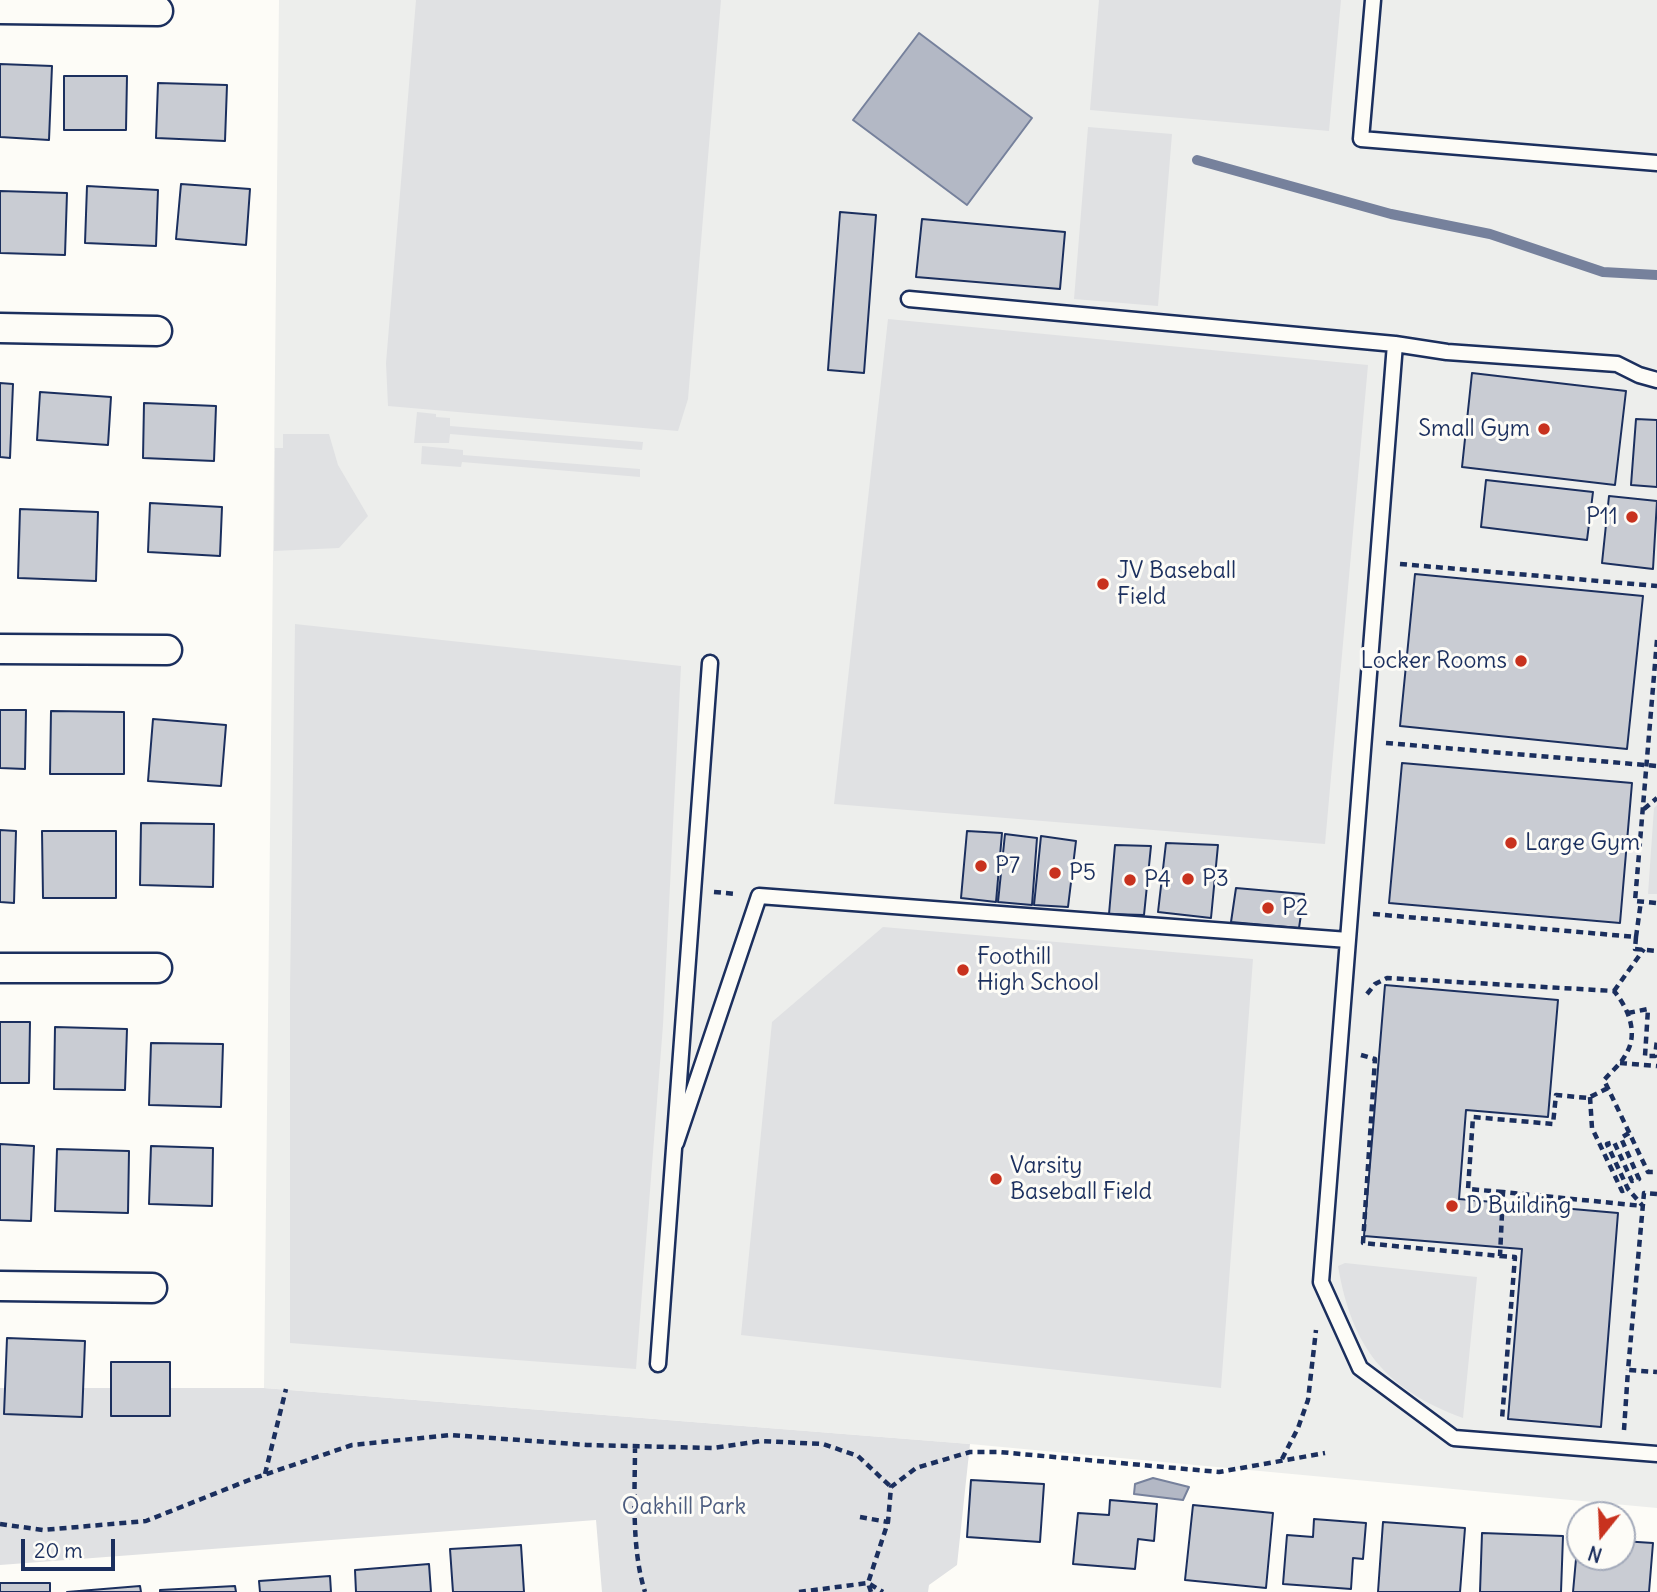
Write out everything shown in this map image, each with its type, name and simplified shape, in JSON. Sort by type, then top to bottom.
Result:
[{"type":"street","points":[[0,9],[158,10]]},
{"type":"street","points":[[0,328],[157,331]]},
{"type":"street","points":[[0,649],[167,650]]},
{"type":"street","points":[[0,968],[157,968]]},
{"type":"street","points":[[0,1286],[152,1288]]},
{"type":"lane","points":[[1373,0],[1361,139],[1657,163]]},
{"type":"lane","points":[[909,299],[1395,344],[1447,352],[1617,364],[1657,380]]},
{"type":"lane","points":[[1395,344],[1321,1282],[1360,1368],[1454,1438],[1657,1454]]},
{"type":"lane","points":[[658,1364],[710,663]]},
{"type":"lane","points":[[676,1143],[759,896],[1349,940]]},
{"type":"path","points":[[1378,563],[1657,586]]},
{"type":"path","points":[[1657,641],[1635,901],[1657,903]]},
{"type":"path","points":[[1364,742],[1657,766]]},
{"type":"path","points":[[1643,809],[1657,799]]},
{"type":"path","points":[[691,891],[759,896]]},
{"type":"path","points":[[1641,901],[1635,949],[1657,951]]},
{"type":"path","points":[[1351,912],[1636,937]]},
{"type":"path","points":[[1614,991],[1644,949]]},
{"type":"path","points":[[1366,1002],[1367,994],[1375,984],[1387,978],[1614,991],[1625,1005],[1632,1028],[1628,1052],[1604,1080],[1648,1172],[1657,1172]]},
{"type":"path","points":[[1628,1013],[1648,1009],[1645,1056],[1656,1056],[1657,1040]]},
{"type":"path","points":[[1362,1045],[1360,1057],[1375,1059],[1363,1242],[1515,1257],[1501,1423]]},
{"type":"path","points":[[1619,1063],[1657,1066]]},
{"type":"path","points":[[1608,1088],[1590,1097],[1556,1094],[1552,1124],[1473,1117],[1468,1189],[1643,1206]]},
{"type":"path","points":[[1590,1097],[1592,1128],[1622,1191],[1628,1189]]},
{"type":"path","points":[[1629,1133],[1621,1138],[1639,1179],[1632,1181],[1614,1142],[1607,1144],[1628,1189],[1643,1206]]},
{"type":"path","points":[[1500,1256],[1503,1192]]},
{"type":"path","points":[[1610,1430],[1624,1431],[1644,1194],[1657,1194]]},
{"type":"path","points":[[1282,1460],[1298,1429],[1308,1400],[1321,1282]]},
{"type":"path","points":[[1628,1370],[1657,1372]]},
{"type":"path","points":[[265,1474],[286,1389]]},
{"type":"path","points":[[0,1524],[43,1530],[146,1521],[265,1474],[352,1445],[451,1435],[587,1445],[713,1448],[761,1441],[823,1444],[858,1455],[891,1488]]},
{"type":"path","points":[[635,1446],[635,1512],[645,1592]]},
{"type":"path","points":[[871,1592],[868,1583],[888,1522],[891,1488],[916,1468],[970,1452],[999,1452],[1219,1472],[1325,1453]]},
{"type":"path","points":[[860,1517],[888,1522]]},
{"type":"path","points":[[799,1592],[868,1583],[883,1592]]},
{"type":"shaded area","name":"Foothill High School","points":[[279,0],[1657,0],[1657,1508],[1636,1506],[1636,1501],[1582,1501],[970,1444],[264,1388]]},
{"type":"shaded area","points":[[919,33],[1032,118],[967,205],[853,120]]},
{"type":"shaded area","points":[[1153,1478],[1189,1487],[1183,1500],[1134,1494],[1135,1484]]},
{"type":"green space","points":[[416,0],[721,0],[688,399],[678,431],[388,406],[386,363]]},
{"type":"green space","points":[[1099,0],[1341,0],[1329,131],[1090,110]]},
{"type":"green space","points":[[1088,127],[1172,134],[1158,306],[1074,299]]},
{"type":"green space","name":"JV Baseball Field","points":[[888,319],[1368,365],[1325,844],[834,804]]},
{"type":"green space","points":[[417,412],[450,418],[450,426],[643,442],[642,450],[450,434],[449,443],[414,443]]},
{"type":"green space","points":[[283,434],[329,434],[338,465],[368,516],[339,548],[274,551],[275,448],[283,448]]},
{"type":"green space","points":[[422,446],[463,450],[463,455],[640,469],[640,477],[462,462],[461,467],[421,464]]},
{"type":"green space","points":[[295,624],[681,666],[663,1025],[636,1369],[290,1343],[290,990]]},
{"type":"green space","points":[[1657,805],[1657,894],[1648,894],[1654,808]]},
{"type":"green space","name":"Varsity Baseball Field","points":[[883,927],[1253,959],[1221,1388],[741,1335],[772,1022]]},
{"type":"green space","points":[[1345,1263],[1477,1277],[1463,1418],[1413,1394],[1376,1362],[1352,1320],[1344,1295],[1338,1266]]},
{"type":"green space","name":"Oakhill Park","points":[[0,1388],[264,1388],[970,1444],[957,1565],[929,1585],[928,1592],[602,1592],[596,1520],[0,1565]]},
{"type":"building","points":[[0,64],[52,66],[49,140],[0,137]]},
{"type":"building","points":[[64,76],[127,76],[126,130],[64,130]]},
{"type":"building","points":[[158,83],[227,85],[225,141],[156,138]]},
{"type":"building","points":[[181,184],[250,189],[246,245],[176,239]]},
{"type":"building","points":[[87,186],[158,190],[156,246],[85,243]]},
{"type":"building","points":[[0,191],[67,193],[65,255],[0,253]]},
{"type":"building","points":[[840,212],[876,215],[864,373],[828,370]]},
{"type":"building","points":[[922,219],[1065,232],[1060,289],[916,277]]},
{"type":"building","name":"Small Gym","points":[[1472,373],[1626,391],[1615,485],[1462,467]]},
{"type":"building","points":[[0,383],[13,384],[10,458],[0,457]]},
{"type":"building","points":[[40,392],[111,397],[108,445],[37,440]]},
{"type":"building","points":[[144,403],[216,406],[214,461],[143,458]]},
{"type":"building","points":[[1636,419],[1657,420],[1657,487],[1631,485]]},
{"type":"building","points":[[1486,480],[1593,492],[1587,540],[1481,527]]},
{"type":"building","name":"P11","points":[[1609,496],[1657,501],[1653,569],[1602,563]]},
{"type":"building","points":[[150,503],[222,507],[220,556],[148,552]]},
{"type":"building","points":[[20,509],[98,512],[96,581],[18,578]]},
{"type":"building","name":"Locker Rooms","points":[[1415,574],[1643,596],[1627,749],[1400,726]]},
{"type":"building","points":[[0,710],[26,710],[25,769],[0,768]]},
{"type":"building","points":[[51,711],[124,712],[124,774],[50,774]]},
{"type":"building","points":[[153,719],[226,725],[221,786],[148,781]]},
{"type":"building","name":"Large Gym","points":[[1402,763],[1632,783],[1620,923],[1389,903]]},
{"type":"building","points":[[141,823],[214,824],[213,887],[140,885]]},
{"type":"building","points":[[0,830],[16,831],[14,903],[0,902]]},
{"type":"building","points":[[42,831],[116,831],[116,898],[43,898]]},
{"type":"building","name":"P7","points":[[967,831],[1002,833],[996,902],[961,898]]},
{"type":"building","points":[[1005,834],[1037,838],[1032,905],[998,902]]},
{"type":"building","name":"P5","points":[[1041,836],[1076,841],[1068,907],[1034,905]]},
{"type":"building","name":"P3","points":[[1166,843],[1218,845],[1211,918],[1158,912]]},
{"type":"building","name":"P4","points":[[1115,845],[1151,846],[1144,915],[1109,914]]},
{"type":"building","name":"P2","points":[[1236,888],[1304,894],[1299,928],[1231,922]]},
{"type":"building","name":"D Building","points":[[1385,985],[1558,1000],[1548,1117],[1466,1110],[1459,1199],[1618,1213],[1601,1427],[1508,1419],[1522,1249],[1364,1236]]},
{"type":"building","points":[[0,1022],[30,1022],[29,1083],[0,1083]]},
{"type":"building","points":[[55,1027],[127,1029],[125,1090],[54,1089]]},
{"type":"building","points":[[151,1043],[223,1044],[221,1107],[149,1105]]},
{"type":"building","points":[[0,1144],[34,1146],[31,1221],[0,1220]]},
{"type":"building","points":[[151,1146],[213,1148],[212,1206],[149,1204]]},
{"type":"building","points":[[57,1149],[129,1151],[128,1213],[55,1211]]},
{"type":"building","points":[[7,1338],[85,1341],[82,1417],[4,1414]]},
{"type":"building","points":[[111,1362],[170,1362],[170,1416],[111,1416]]},
{"type":"building","points":[[971,1480],[1044,1484],[1040,1542],[967,1537]]},
{"type":"building","points":[[1110,1500],[1157,1504],[1154,1541],[1138,1539],[1135,1569],[1073,1564],[1078,1513],[1109,1515]]},
{"type":"building","points":[[1193,1505],[1273,1513],[1266,1588],[1185,1580]]},
{"type":"building","points":[[1314,1519],[1366,1523],[1363,1559],[1353,1558],[1351,1589],[1283,1584],[1287,1535],[1313,1537]]},
{"type":"building","points":[[1383,1522],[1465,1528],[1460,1592],[1378,1592]]},
{"type":"building","points":[[1482,1533],[1563,1536],[1561,1592],[1480,1592]]},
{"type":"building","points":[[1636,1542],[1653,1543],[1649,1592],[1573,1592],[1575,1571],[1636,1571]]},
{"type":"building","points":[[521,1545],[524,1592],[453,1592],[450,1549]]},
{"type":"building","points":[[429,1564],[431,1592],[356,1592],[355,1570]]},
{"type":"building","points":[[330,1576],[331,1592],[260,1592],[259,1581]]},
{"type":"building","points":[[0,1583],[50,1583],[50,1592],[0,1592]]},
{"type":"building","points":[[140,1586],[141,1592],[67,1592]]},
{"type":"building","points":[[235,1586],[236,1592],[160,1592],[160,1590]]},
{"type":"waterway","points":[[1197,160],[1391,214],[1490,234],[1603,272],[1657,275]]},
{"type":"place","name":"Small Gym","points":[[1544,429]]},
{"type":"place","name":"P11","points":[[1632,517]]},
{"type":"place","name":"JV Baseball Field","points":[[1103,584]]},
{"type":"place","name":"Locker Rooms","points":[[1521,661]]},
{"type":"place","name":"Large Gym","points":[[1511,843]]},
{"type":"place","name":"P7","points":[[981,866]]},
{"type":"place","name":"P5","points":[[1055,873]]},
{"type":"place","name":"P3","points":[[1188,879]]},
{"type":"place","name":"P4","points":[[1130,880]]},
{"type":"place","name":"P2","points":[[1268,908]]},
{"type":"place","name":"Foothill High School","points":[[963,970]]},
{"type":"place","name":"Varsity Baseball Field","points":[[996,1179]]},
{"type":"place","name":"D Building","points":[[1452,1206]]}]
